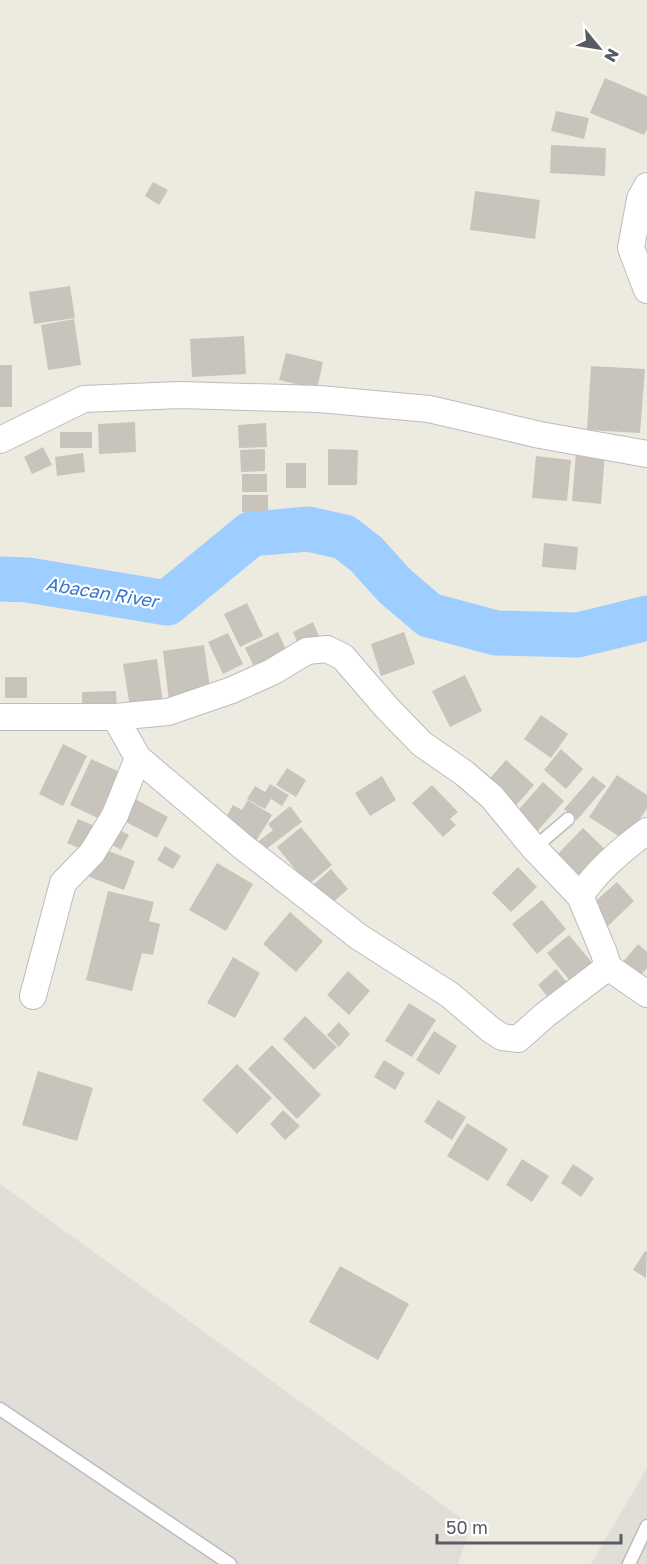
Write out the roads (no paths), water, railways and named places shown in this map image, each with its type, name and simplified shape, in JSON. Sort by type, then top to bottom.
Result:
[{"type":"street","points":[[647,186],[640,199],[631,248],[647,290]]},
{"type":"street","points":[[0,440],[84,399],[180,395],[319,399],[429,409],[540,435],[646,450]]},
{"type":"street","points":[[0,717],[115,717],[168,712],[232,690],[308,651],[327,649],[343,657],[422,744],[464,773],[492,797],[534,848],[580,896],[608,967],[647,994]]},
{"type":"street","points":[[115,717],[138,758],[242,846],[360,937],[450,995],[502,1037],[518,1039],[545,1015],[608,967]]},
{"type":"street","points":[[33,996],[63,883],[92,853],[115,815],[138,758]]},
{"type":"street","points":[[580,896],[587,885],[618,852],[647,831]]},
{"type":"lane","points":[[534,848],[568,819]]},
{"type":"lane","points":[[0,1409],[230,1564]]},
{"type":"lane","points":[[629,1564],[647,1526]]},
{"type":"waterway","name":"Abacan River","points":[[0,579],[28,580],[167,603],[251,534],[308,529],[344,537],[366,554],[395,586],[429,615],[496,633],[578,635],[647,618]]}]
